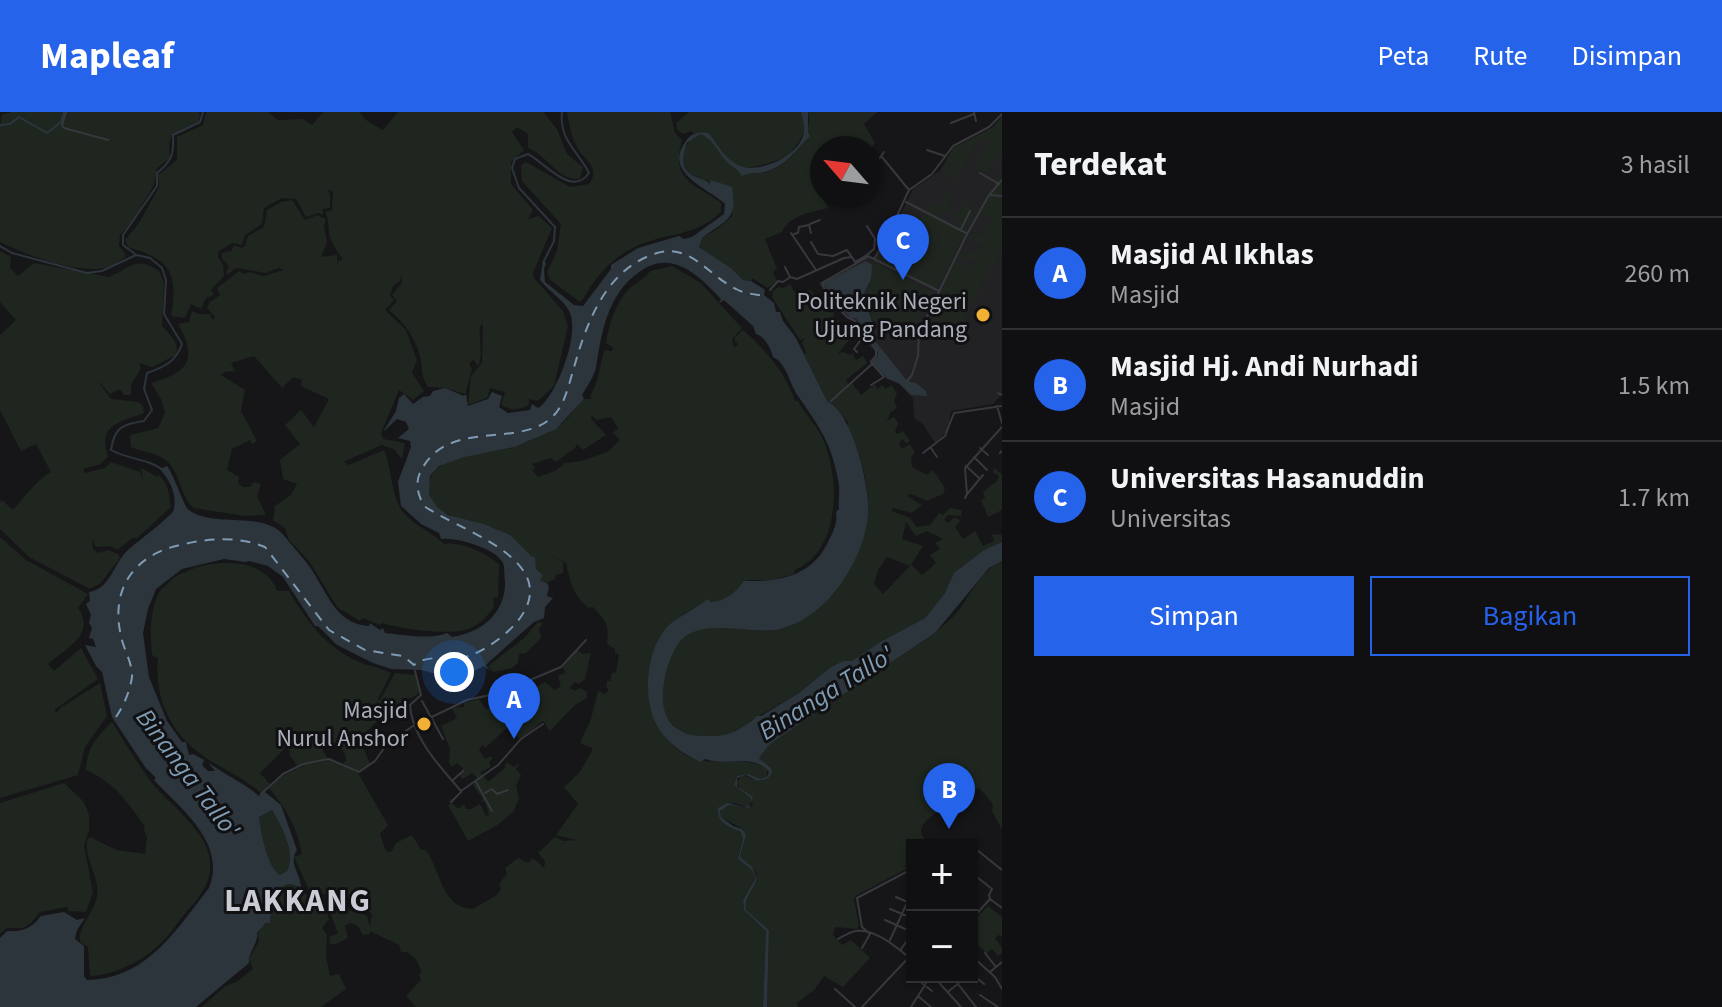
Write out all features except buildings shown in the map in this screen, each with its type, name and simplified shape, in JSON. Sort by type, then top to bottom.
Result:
[{"type":"street","points":[[66,112],[64,128],[108,140]]},
{"type":"street","points":[[951,123],[974,113],[976,121]]},
{"type":"street","points":[[831,401],[872,364],[876,351],[855,321],[828,297],[822,283],[879,251],[880,237],[896,218],[908,189],[932,174],[943,155],[953,146],[989,127],[1002,114]]},
{"type":"street","points":[[927,150],[943,155]]},
{"type":"street","points":[[884,152],[882,157],[908,189]]},
{"type":"street","points":[[980,173],[999,184]]},
{"type":"street","points":[[907,381],[913,374],[918,356],[919,333],[967,233],[989,195],[1002,180]]},
{"type":"street","points":[[989,195],[1002,196]]},
{"type":"street","points":[[906,202],[967,233]]},
{"type":"street","points":[[960,230],[970,211]]},
{"type":"street","points":[[817,271],[792,234],[798,233],[799,227],[820,220]]},
{"type":"street","points":[[809,225],[811,233]]},
{"type":"street","points":[[867,226],[875,243],[870,257]]},
{"type":"street","points":[[811,242],[818,254],[833,256],[847,250],[855,262],[870,257],[939,291]]},
{"type":"street","points":[[770,290],[778,281],[783,282],[790,277],[800,279],[852,257]]},
{"type":"street","points":[[785,267],[790,277]]},
{"type":"street","points":[[857,352],[854,349],[864,336]]},
{"type":"street","points":[[871,385],[884,377],[872,364]]},
{"type":"street","points":[[983,475],[966,496],[966,466],[1002,425],[997,406]]},
{"type":"street","points":[[923,453],[945,436],[954,413],[1002,406]]},
{"type":"street","points":[[931,447],[937,457]]},
{"type":"street","points":[[980,448],[988,455]]},
{"type":"street","points":[[973,457],[987,470]]},
{"type":"street","points":[[966,466],[980,479]]},
{"type":"street","points":[[261,794],[283,774],[303,764],[331,759],[359,772],[375,761],[387,744],[413,726],[467,700],[499,693],[560,667],[586,640]]},
{"type":"street","points":[[415,671],[421,695],[410,705],[413,726],[461,791]]},
{"type":"street","points":[[422,701],[443,739]]},
{"type":"street","points":[[451,802],[461,791],[498,765],[521,739],[543,724]]},
{"type":"street","points":[[452,781],[463,771]]},
{"type":"street","points":[[475,781],[492,811]]},
{"type":"street","points":[[484,794],[492,789],[496,794],[508,790]]},
{"type":"street","points":[[978,851],[1002,870]]},
{"type":"street","points":[[870,934],[862,927],[857,898],[906,872]]},
{"type":"street","points":[[978,878],[992,889],[990,899],[978,912]]},
{"type":"street","points":[[896,897],[906,901]]},
{"type":"street","points":[[990,899],[1002,908]]},
{"type":"street","points":[[889,941],[906,906]]},
{"type":"street","points":[[890,909],[906,916]]},
{"type":"street","points":[[885,920],[906,930]]},
{"type":"street","points":[[838,939],[854,931],[870,934],[889,941],[906,954]]},
{"type":"street","points":[[886,933],[892,936]]},
{"type":"street","points":[[862,948],[870,934]]},
{"type":"street","points":[[901,950],[906,942]]},
{"type":"street","points":[[985,953],[996,967]]},
{"type":"street","points":[[978,962],[1002,989]]},
{"type":"street","points":[[989,973],[1002,962]]},
{"type":"street","points":[[862,1007],[906,963]]},
{"type":"street","points":[[997,980],[1002,977]]},
{"type":"street","points":[[978,979],[984,984]]},
{"type":"street","points":[[922,983],[932,991]]},
{"type":"street","points":[[938,983],[961,1007]]},
{"type":"street","points":[[948,992],[958,984],[976,1007]]},
{"type":"street","points":[[912,1007],[924,985]]},
{"type":"street","points":[[835,989],[855,1007]]},
{"type":"street","points":[[917,995],[931,1007]]},
{"type":"street","points":[[980,995],[998,1007]]},
{"type":"shaded area","points":[[11,112],[200,114],[199,121],[172,135],[170,158],[157,168],[154,185],[120,235],[119,245],[126,256],[110,266],[93,269],[51,262],[0,242],[0,126],[2,115]]},
{"type":"shaded area","points":[[206,112],[268,112],[278,120],[303,119],[312,125],[323,112],[359,112],[383,130],[398,112],[543,112],[557,129],[567,154],[583,167],[580,179],[565,176],[528,148],[528,134],[517,127],[512,132],[524,150],[511,162],[511,184],[533,210],[528,219],[539,216],[552,228],[533,273],[563,311],[568,326],[554,386],[538,401],[529,399],[529,405],[518,409],[501,405],[505,392],[490,388],[487,398],[468,405],[471,376],[482,363],[483,324],[480,326],[480,361],[478,366],[474,360],[469,363],[472,369],[465,394],[428,387],[413,339],[405,326],[389,310],[397,301],[392,295],[402,283],[401,275],[390,295],[394,300],[385,310],[406,330],[417,360],[412,373],[424,391],[413,400],[399,390],[381,433],[383,439],[405,443],[402,459],[394,449],[382,445],[343,462],[349,465],[384,450],[396,498],[407,517],[444,544],[472,548],[499,564],[498,598],[493,597],[494,607],[474,627],[435,632],[380,625],[363,618],[360,621],[337,607],[309,561],[289,540],[285,528],[273,520],[275,506],[291,495],[297,484],[283,479],[280,460],[300,444],[285,425],[301,410],[314,427],[329,399],[301,386],[302,380],[293,377],[282,388],[254,356],[231,363],[235,371],[221,375],[245,390],[241,411],[257,441],[252,444],[250,440],[232,449],[227,470],[239,477],[238,483],[243,487],[250,487],[254,482],[261,484],[257,496],[266,515],[245,516],[194,508],[185,497],[169,463],[159,456],[131,447],[130,435],[158,428],[165,413],[151,383],[174,374],[186,362],[188,346],[178,324],[189,322],[192,311],[210,314],[213,320],[215,317],[207,308],[220,295],[217,288],[239,271],[263,276],[284,270],[279,268],[266,273],[236,268],[227,275],[229,266],[222,259],[222,253],[231,251],[234,245],[242,248],[248,236],[264,227],[267,210],[292,200],[305,220],[317,215],[326,219],[327,243],[321,257],[337,255],[337,267],[338,261],[343,260],[331,240],[325,212],[332,210],[333,191],[328,190],[330,208],[323,209],[323,215],[318,213],[306,217],[296,199],[282,198],[264,208],[262,224],[245,235],[242,245],[232,243],[219,251],[224,276],[211,290],[214,295],[206,298],[201,309],[191,304],[185,318],[171,316],[173,288],[168,270],[153,257],[128,247],[125,240],[139,223],[159,187],[158,175],[177,160],[177,137],[203,125]]},
{"type":"shaded area","points":[[567,112],[670,112],[675,133],[682,140],[679,165],[682,173],[687,180],[721,203],[721,212],[701,226],[642,244],[620,256],[602,272],[580,302],[550,280],[547,272],[557,251],[561,224],[522,181],[521,165],[526,162],[570,187],[589,184],[592,168],[574,141]]},
{"type":"shaded area","points":[[689,112],[801,112],[805,129],[787,155],[758,166],[744,167],[730,160],[709,133],[691,131],[684,134],[677,130],[676,123]]},
{"type":"shaded area","points":[[808,112],[877,112],[864,124],[871,136],[810,136],[810,208],[828,208],[795,218],[782,232],[765,239],[777,269],[773,272],[777,281],[768,288],[752,278],[751,281],[743,280],[731,268],[699,247],[702,238],[732,216],[733,190],[710,184],[688,173],[684,150],[700,134],[710,138],[727,162],[741,173],[767,172],[792,156],[804,140]]},
{"type":"shaded area","points":[[1002,116],[1002,394],[993,404],[951,411],[948,430],[935,443],[923,424],[914,418],[913,398],[869,361],[875,351],[866,343],[855,321],[842,314],[819,283],[867,256],[874,261],[881,250],[882,236],[898,220],[913,189],[941,170],[953,148],[992,128]]},
{"type":"shaded area","points":[[1002,116],[1002,155],[983,173],[974,167],[989,142],[980,137],[955,181],[941,170],[953,148],[992,128]]},
{"type":"shaded area","points":[[1002,173],[1002,256],[967,238],[970,233],[982,235],[988,226],[992,218],[979,214],[986,203],[984,200],[996,185],[994,180]]},
{"type":"shaded area","points":[[945,191],[951,204],[947,211],[955,215],[963,208],[964,202],[970,205],[971,209],[960,228],[956,226],[959,218],[944,211],[940,218],[928,212],[933,203],[941,206]]},
{"type":"shaded area","points":[[924,212],[960,231],[971,212],[975,214],[936,289],[875,258],[881,250],[882,236],[899,216],[919,221]]},
{"type":"shaded area","points":[[967,239],[957,261],[967,267],[969,263],[975,266],[977,262],[970,258],[967,264],[962,261],[969,249],[978,254],[982,247],[999,256],[994,265],[989,263],[984,273],[987,275],[970,308],[965,305],[969,298],[966,297],[964,301],[940,289]]},
{"type":"shaded area","points":[[0,251],[11,257],[10,268],[18,276],[34,263],[109,277],[139,263],[159,271],[164,282],[162,326],[175,342],[176,355],[152,367],[139,363],[141,368],[131,385],[131,395],[124,395],[120,389],[110,394],[97,380],[111,399],[138,402],[143,406],[144,413],[113,426],[106,437],[108,456],[101,464],[83,469],[85,473],[105,468],[111,462],[140,472],[143,480],[141,468],[159,475],[167,486],[171,507],[136,539],[134,537],[117,550],[110,546],[96,547],[92,539],[93,549],[98,553],[108,550],[120,558],[101,583],[90,589],[29,557],[0,529],[0,502],[2,500],[13,510],[51,472],[36,444],[21,451],[0,410],[0,335],[16,320],[0,302]]},
{"type":"shaded area","points":[[869,259],[933,292],[912,332],[900,324],[884,327],[874,323],[870,312],[874,309],[867,292],[874,271]]},
{"type":"shaded area","points":[[672,266],[701,283],[742,328],[732,339],[734,348],[738,345],[734,338],[743,330],[767,353],[795,401],[798,401],[822,437],[834,491],[829,529],[822,546],[794,574],[772,580],[747,580],[726,599],[701,604],[686,613],[664,634],[651,660],[648,690],[660,729],[676,748],[690,757],[749,762],[767,769],[767,777],[760,779],[743,775],[757,781],[767,779],[771,768],[759,758],[770,744],[934,634],[956,613],[983,576],[1002,560],[1002,830],[992,811],[993,804],[979,788],[928,820],[922,826],[924,839],[906,839],[906,869],[857,895],[854,899],[857,929],[835,927],[833,935],[842,945],[851,940],[870,958],[843,987],[824,976],[814,990],[797,1003],[798,1007],[767,1007],[769,930],[746,910],[746,900],[756,882],[757,878],[756,872],[740,857],[744,844],[743,829],[721,817],[720,811],[729,805],[749,808],[753,804],[751,798],[748,807],[734,803],[721,806],[718,815],[741,832],[743,838],[738,859],[751,869],[756,879],[743,900],[744,910],[766,931],[763,1007],[416,1007],[406,996],[421,980],[419,974],[422,972],[416,959],[401,952],[399,945],[370,931],[370,934],[363,935],[358,926],[350,923],[345,926],[348,938],[330,944],[329,937],[338,933],[330,912],[322,928],[327,935],[326,956],[330,976],[339,974],[346,989],[321,1007],[202,1007],[225,986],[253,969],[249,959],[259,941],[257,935],[271,920],[283,886],[299,887],[312,899],[367,916],[370,927],[372,914],[354,902],[309,890],[294,857],[302,854],[294,827],[269,788],[281,777],[307,764],[298,767],[286,747],[260,773],[270,784],[261,793],[198,752],[171,722],[158,685],[158,658],[152,655],[151,621],[161,589],[177,576],[203,566],[228,563],[253,567],[272,580],[277,591],[289,591],[309,622],[334,647],[359,662],[391,673],[378,699],[395,673],[416,675],[418,694],[385,714],[360,740],[370,764],[358,772],[343,764],[346,760],[344,751],[332,742],[332,734],[327,729],[321,734],[323,751],[328,759],[313,764],[330,760],[358,773],[388,825],[380,834],[386,851],[391,852],[396,843],[412,835],[421,850],[426,850],[448,896],[460,906],[473,909],[497,895],[501,888],[499,884],[507,874],[505,868],[518,858],[528,863],[533,858],[544,868],[545,861],[538,853],[555,837],[563,841],[577,840],[556,835],[578,804],[564,787],[579,773],[592,751],[592,748],[580,743],[591,719],[598,691],[605,694],[609,689],[606,687],[607,681],[616,672],[619,654],[615,654],[615,649],[607,644],[607,628],[601,616],[576,593],[566,563],[551,555],[563,562],[563,573],[547,583],[540,582],[543,575],[512,539],[484,524],[443,512],[431,500],[429,488],[432,476],[439,467],[463,457],[524,443],[558,426],[584,399],[592,399],[590,397],[604,350],[612,351],[613,348],[606,343],[614,313],[630,288],[650,271]],"holes":[[[592,416],[597,420],[611,417],[618,428],[613,433],[620,440],[607,452],[565,463],[555,471],[538,477],[532,470],[536,468],[532,464],[551,458],[556,462],[577,444],[583,450],[606,435],[591,419]],[[743,775],[736,782],[743,792],[734,785],[737,776]]]},
{"type":"shaded area","points":[[791,284],[801,297],[810,290],[834,313],[833,316],[851,337],[837,355],[842,352],[851,355],[855,351],[853,355],[856,360],[863,356],[867,363],[846,380],[849,385],[852,383],[861,395],[875,384],[877,389],[892,385],[897,394],[894,400],[897,408],[890,413],[887,421],[894,417],[898,423],[895,432],[903,431],[910,441],[906,443],[902,439],[899,444],[902,449],[910,444],[915,453],[911,457],[912,467],[927,475],[933,470],[945,488],[943,494],[927,501],[911,494],[907,496],[922,505],[912,513],[893,508],[892,511],[910,518],[917,527],[930,525],[939,513],[943,515],[950,508],[962,510],[961,516],[948,515],[944,520],[949,523],[954,517],[961,520],[955,527],[963,539],[975,531],[983,546],[994,541],[992,534],[1002,535],[1002,542],[984,550],[956,572],[945,593],[925,618],[852,661],[843,661],[831,667],[799,693],[735,733],[700,737],[679,730],[665,713],[665,674],[669,660],[683,638],[692,631],[710,628],[777,630],[804,619],[833,589],[848,564],[866,522],[866,483],[857,447],[848,422],[827,401],[804,354],[802,343],[805,338],[800,340],[772,297],[773,291]],"holes":[[[906,522],[916,536],[927,531],[943,539],[935,543],[940,549],[930,555],[936,563],[922,575],[911,565],[923,546],[902,539]],[[887,557],[910,566],[883,594],[874,584],[878,570]]]},
{"type":"shaded area","points":[[941,293],[968,308],[955,331],[928,316]]},
{"type":"shaded area","points":[[994,468],[1002,474],[1002,510],[988,517],[981,500],[985,498],[983,492],[997,481],[999,476],[993,472]]},
{"type":"shaded area","points":[[0,537],[26,560],[88,594],[78,608],[84,626],[77,640],[48,664],[54,671],[81,648],[98,679],[54,710],[57,713],[100,683],[107,716],[85,747],[78,775],[0,798]]},
{"type":"shaded area","points":[[538,622],[543,623],[539,629],[541,638],[526,653],[519,654],[518,663],[512,668],[493,672],[488,666],[524,638]]},
{"type":"shaded area","points":[[577,650],[583,654],[591,653],[585,679],[579,684],[574,682],[570,688],[587,692],[587,698],[575,705],[550,731],[543,721],[520,739],[508,727],[479,750],[485,759],[493,758],[489,762],[491,767],[480,772],[488,782],[505,768],[506,762],[514,767],[520,762],[516,769],[521,775],[516,786],[519,798],[514,811],[499,824],[468,841],[448,805],[452,803],[458,809],[464,804],[466,809],[471,809],[480,804],[486,816],[489,815],[485,801],[480,802],[483,799],[473,785],[477,778],[472,773],[463,779],[460,776],[463,768],[457,763],[452,767],[449,763],[450,749],[441,726],[457,718],[452,708],[464,707],[464,703],[479,699],[486,709],[503,707],[506,715],[511,716],[515,712],[513,710],[528,700],[526,692],[545,682],[555,690],[561,686],[558,676],[565,673],[563,667]]},
{"type":"shaded area","points":[[112,722],[149,779],[201,837],[208,850],[210,865],[202,892],[159,944],[127,966],[90,976],[88,947],[80,942],[83,926],[97,896],[87,840],[90,837],[116,850],[145,854],[147,838],[145,827],[120,794],[86,770],[94,743]]},
{"type":"shaded area","points":[[64,783],[84,802],[89,815],[84,846],[93,892],[86,912],[68,911],[67,907],[40,912],[23,928],[7,928],[0,934],[0,803]]},
{"type":"shaded area","points":[[272,810],[284,832],[290,856],[287,872],[280,875],[268,857],[259,817]]},
{"type":"shaded area","points":[[988,906],[1002,917],[1002,937],[999,935],[995,938],[1002,948],[998,956],[992,949],[986,953],[978,945],[978,916]]},
{"type":"water","name":"Binanga Tallo'","points":[[801,112],[808,112],[810,136],[781,165],[764,172],[742,176],[700,134],[687,143],[684,165],[688,172],[710,184],[711,180],[732,187],[731,213],[702,238],[699,247],[731,268],[743,280],[751,281],[765,290],[764,295],[774,303],[776,312],[780,312],[796,338],[827,401],[844,419],[856,446],[865,482],[868,514],[865,532],[859,550],[839,586],[811,615],[794,625],[764,631],[710,628],[686,636],[678,644],[668,664],[663,690],[666,714],[672,724],[691,735],[716,736],[735,731],[799,693],[831,667],[843,661],[852,661],[925,618],[945,593],[954,573],[984,550],[1002,542],[1002,561],[989,568],[935,633],[770,744],[759,758],[771,768],[772,773],[767,779],[757,781],[746,775],[737,778],[737,786],[753,797],[749,808],[729,805],[720,811],[721,817],[742,829],[746,835],[740,857],[752,867],[757,878],[746,900],[746,910],[769,930],[767,1007],[763,1007],[766,931],[744,910],[743,900],[756,878],[751,869],[738,859],[743,839],[741,832],[722,821],[718,808],[727,803],[744,807],[750,805],[751,798],[734,785],[737,776],[749,774],[760,779],[767,777],[769,772],[756,763],[705,759],[701,762],[667,739],[652,713],[648,682],[650,666],[654,650],[668,626],[708,599],[710,602],[725,598],[744,581],[794,575],[813,563],[835,527],[839,485],[824,437],[767,343],[724,300],[719,303],[721,299],[697,276],[679,265],[658,263],[634,276],[616,298],[605,324],[595,371],[582,395],[584,399],[556,429],[515,447],[464,457],[439,466],[430,476],[429,495],[437,507],[448,515],[484,524],[510,535],[535,557],[536,569],[543,575],[540,581],[547,583],[547,596],[553,598],[545,607],[544,618],[534,622],[486,665],[490,671],[484,666],[465,676],[463,673],[441,675],[421,670],[391,669],[373,663],[337,645],[315,626],[283,577],[268,566],[249,561],[224,559],[182,569],[156,589],[143,633],[149,677],[167,721],[182,742],[186,742],[189,755],[204,760],[202,765],[208,771],[215,771],[209,763],[259,796],[265,792],[281,805],[297,850],[294,863],[301,887],[283,886],[270,923],[266,923],[257,933],[249,963],[196,1007],[0,1007],[0,938],[7,931],[22,930],[41,916],[64,912],[77,920],[85,918],[75,939],[84,946],[84,976],[87,980],[108,977],[127,971],[158,949],[209,888],[213,872],[207,842],[188,815],[154,780],[156,778],[145,767],[112,717],[102,672],[85,645],[96,647],[93,639],[89,638],[91,615],[86,604],[90,601],[89,592],[102,586],[129,549],[173,512],[175,500],[172,489],[160,469],[167,466],[189,510],[212,518],[253,521],[277,529],[306,562],[333,605],[348,620],[369,626],[370,623],[380,630],[383,628],[385,633],[409,636],[447,633],[452,637],[474,630],[490,619],[502,602],[505,581],[503,563],[492,553],[475,545],[441,539],[439,533],[421,524],[401,506],[398,482],[411,447],[410,441],[398,438],[409,429],[406,422],[397,419],[383,432],[396,411],[399,398],[404,394],[413,404],[430,396],[433,391],[445,388],[464,396],[466,394],[468,406],[488,399],[492,392],[502,396],[499,407],[508,413],[530,410],[532,404],[538,408],[541,406],[561,374],[572,331],[568,309],[540,280],[543,261],[546,263],[545,282],[574,305],[583,306],[611,265],[638,248],[679,236],[684,239],[692,237],[724,214],[725,204],[683,171],[680,152],[691,136],[699,133],[709,133],[733,162],[757,167],[778,161],[796,148],[804,124]],"holes":[[[272,810],[287,840],[289,864],[287,871],[280,875],[268,857],[259,817]]]},
{"type":"water","points":[[866,261],[872,265],[871,279],[864,293],[871,308],[868,311],[872,337],[907,381],[916,383],[926,391],[927,396],[911,395],[899,383],[888,379],[872,362],[878,352],[856,318],[851,318],[828,295],[823,283]]},
{"type":"waterway","points":[[0,125],[10,124],[19,117],[47,133],[61,122],[64,112]]},
{"type":"waterway","points":[[135,254],[123,245],[123,235],[157,186],[157,173],[171,157],[173,135],[200,122],[203,112]]},
{"type":"waterway","points":[[543,263],[554,241],[555,227],[519,188],[512,168],[515,159],[528,154],[566,180],[582,180],[589,173],[566,138],[562,112]]},
{"type":"waterway","points":[[0,246],[12,253],[87,273],[102,271],[136,255],[150,258],[162,268],[166,280],[164,314],[182,344],[169,363],[147,373],[144,389],[152,410],[144,421],[120,428],[111,450],[163,470]]},
{"type":"ferry route","points":[[116,717],[132,677],[118,619],[123,589],[138,566],[150,557],[191,543],[234,540],[265,547],[329,630],[365,650],[403,656],[414,665],[427,659],[467,657],[488,646],[510,630],[525,610],[530,591],[526,575],[514,560],[497,547],[424,506],[418,487],[418,477],[423,467],[435,453],[450,444],[520,432],[550,419],[565,397],[584,335],[600,300],[611,285],[639,261],[657,253],[679,253],[699,262],[736,289],[765,296]]},
{"type":"place","name":"Universitas Hasanuddin","points":[[903,280]]},
{"type":"place","name":"Politeknik Negeri Ujung Pandang","points":[[983,315]]},
{"type":"place","name":"Masjid Nurul Anshor","points":[[424,724]]},
{"type":"place","name":"Masjid Al Ikhlas","points":[[514,739]]},
{"type":"place","name":"Masjid Hj. Andi Nurhadi","points":[[949,829]]},
{"type":"district","name":"LAKKANG","points":[[298,901]]}]
